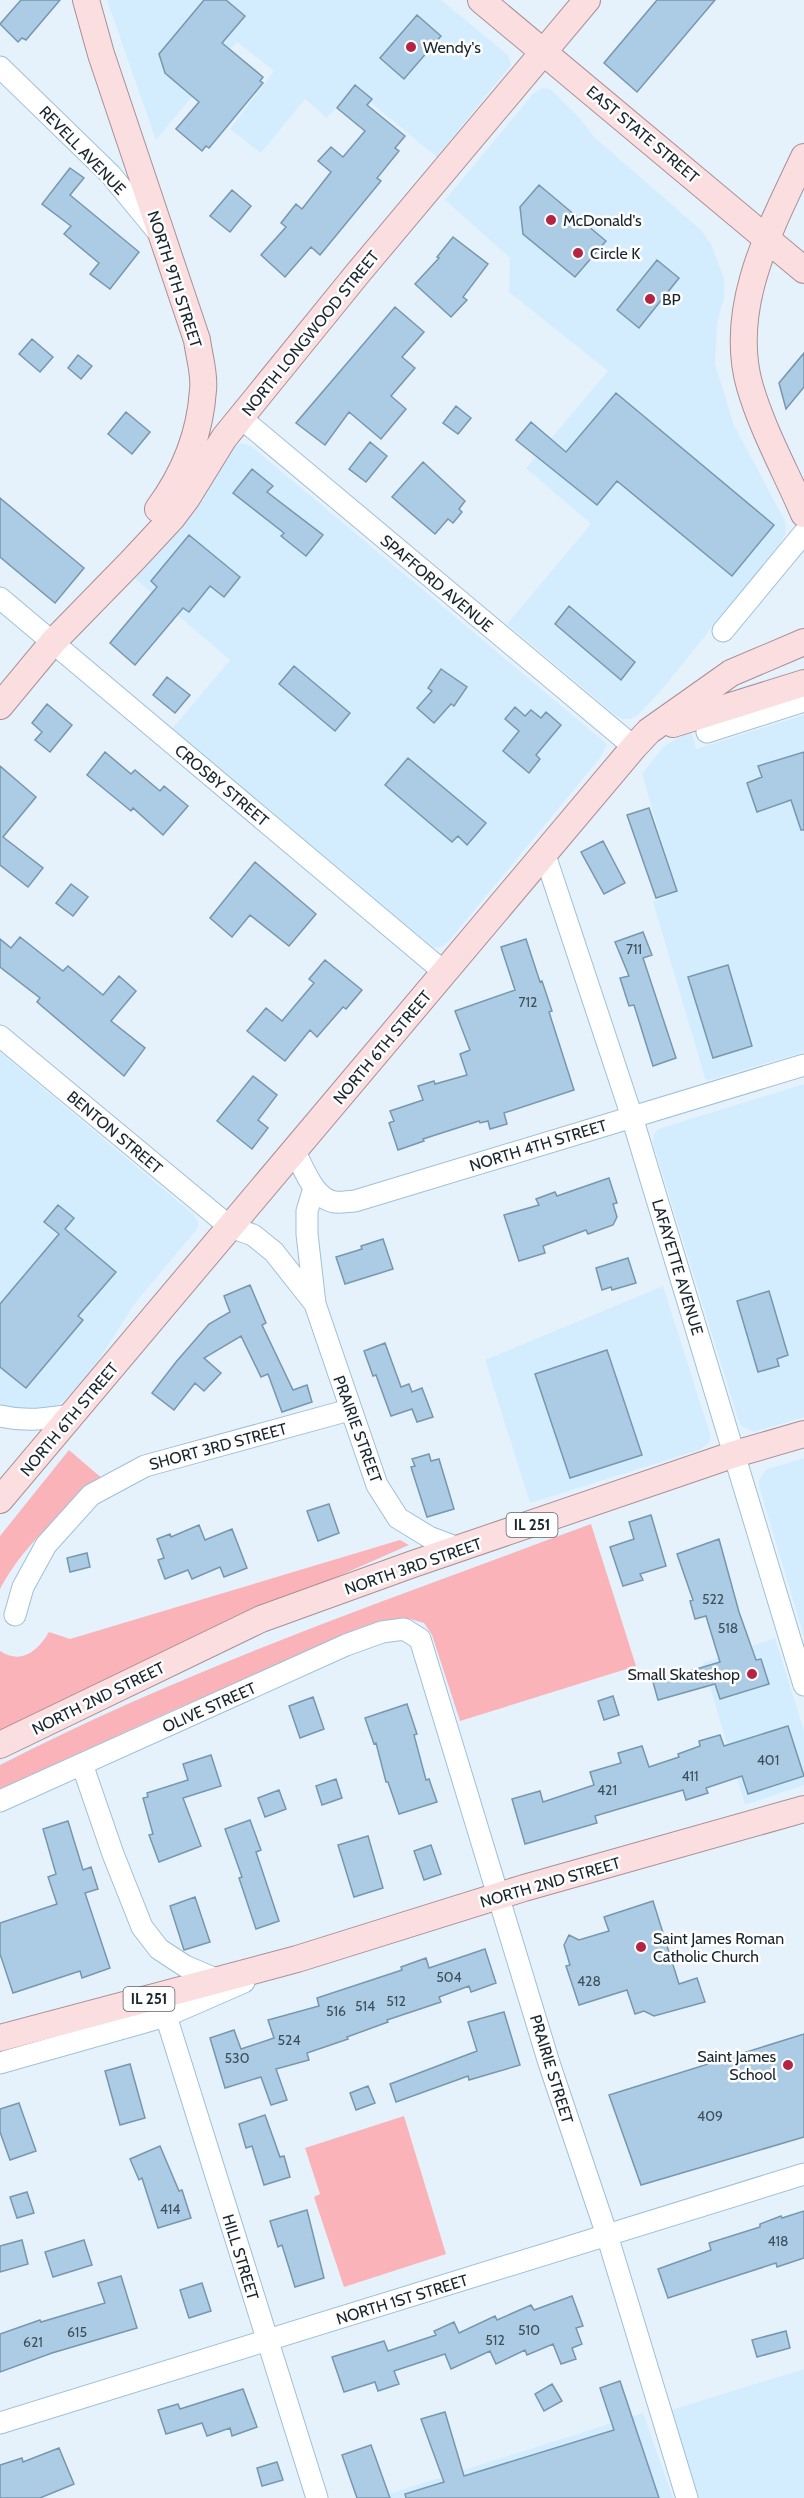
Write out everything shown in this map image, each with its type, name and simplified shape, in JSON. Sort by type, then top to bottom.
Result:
[{"type":"main road","name":"NORTH 9TH STREET","points":[[86,0],[101,54],[197,340],[204,389],[195,439],[184,468],[171,492],[129,548]]},
{"type":"main road","name":"EAST STATE STREET","points":[[481,0],[804,270]]},
{"type":"main road","name":"NORTH LONGWOOD STREET","points":[[0,706],[53,642],[172,518],[224,438],[358,273],[587,0]]},
{"type":"main road","points":[[804,157],[766,238],[745,312],[743,348],[750,387],[766,432],[804,514]]},
{"type":"main road","name":"NORTH LONGWOOD STREET","points":[[78,615],[129,548]]},
{"type":"main road","name":"NORTH 6TH STREET","points":[[0,1500],[641,739],[731,673],[804,642]]},
{"type":"main road","points":[[641,739],[804,683]]},
{"type":"main road","name":"NORTH 3RD STREET","points":[[261,1619],[735,1454],[804,1434]]},
{"type":"main road","name":"NORTH 2ND STREET","points":[[0,1745],[261,1619]]},
{"type":"main road","name":"NORTH 2ND STREET","points":[[0,2038],[297,1959],[499,1896],[804,1809]]},
{"type":"street","name":"REVELL AVENUE","points":[[0,67],[110,174],[161,236]]},
{"type":"street","name":"SPAFFORD AVENUE","points":[[241,418],[641,739]]},
{"type":"street","points":[[723,631],[804,533]]},
{"type":"street","name":"CROSBY STREET","points":[[0,598],[444,972]]},
{"type":"street","points":[[707,732],[804,700]]},
{"type":"street","name":"LAFAYETTE AVENUE","points":[[544,852],[632,1117],[804,1685]]},
{"type":"street","name":"BENTON STREET","points":[[0,1036],[230,1227]]},
{"type":"street","name":"NORTH 4TH STREET","points":[[314,1188],[324,1197],[335,1202],[355,1201],[804,1065]]},
{"type":"street","points":[[295,1152],[314,1188]]},
{"type":"street","name":"PRAIRIE STREET","points":[[314,1188],[307,1211],[307,1234],[315,1304],[377,1485],[398,1518],[429,1537],[461,1549]]},
{"type":"street","name":"PRAIRIE STREET","points":[[230,1227],[253,1235],[274,1252],[315,1304]]},
{"type":"street","name":"SHORT 3RD STREET","points":[[15,1615],[23,1587],[46,1545],[92,1495],[145,1466],[350,1410]]},
{"type":"street","points":[[0,1416],[17,1420],[44,1420],[74,1414]]},
{"type":"street","name":"OLIVE STREET","points":[[0,1801],[346,1645],[382,1632],[404,1629],[420,1639]]},
{"type":"street","name":"PRAIRIE STREET","points":[[420,1639],[549,2063],[607,2235],[687,2498]]},
{"type":"street","points":[[82,1764],[110,1847],[142,1928],[159,1949],[185,1966],[218,1980]]},
{"type":"street","name":"NORTH 2ND STREET","points":[[0,2063],[166,2016],[297,1959]]},
{"type":"street","name":"HILL STREET","points":[[166,2016],[317,2498]]},
{"type":"street","name":"NORTH 1ST STREET","points":[[0,2423],[804,2174]]},
{"type":"shaded area","points":[[107,0],[441,0],[508,55],[511,65],[437,157],[353,88],[327,118],[305,99],[261,153],[230,129],[274,71],[237,42],[156,140]]},
{"type":"shaded area","points":[[542,88],[550,89],[578,116],[594,137],[701,230],[711,244],[724,279],[724,298],[717,323],[715,364],[734,425],[786,523],[785,535],[779,545],[658,694],[638,715],[630,719],[623,719],[615,715],[507,624],[591,524],[526,468],[608,371],[509,292],[510,258],[445,200],[533,94]]},
{"type":"shaded area","points":[[242,443],[251,446],[607,744],[600,758],[448,942],[442,946],[435,948],[428,943],[172,729],[230,660],[132,576],[234,445]]},
{"type":"shaded area","points":[[804,715],[804,1052],[706,1081],[653,902],[676,892],[642,774],[663,747],[691,730],[696,749]]},
{"type":"shaded area","points":[[0,1052],[194,1215],[198,1221],[198,1228],[135,1303],[97,1363],[76,1389],[59,1405],[45,1412],[0,1411]]},
{"type":"shaded area","points":[[804,1084],[804,1417],[754,1432],[741,1426],[738,1419],[653,1143],[654,1135],[658,1129]]},
{"type":"shaded area","points":[[663,1286],[711,1437],[708,1444],[699,1450],[530,1503],[485,1360]]},
{"type":"shaded area","points":[[69,1450],[104,1480],[60,1516],[33,1542],[0,1589],[0,1536]]},
{"type":"shaded area","points":[[804,1458],[804,1637],[759,1480],[765,1470]]},
{"type":"shaded area","points":[[591,1524],[636,1666],[460,1721],[432,1635],[424,1623],[410,1619],[394,1619],[178,1708],[0,1789],[0,1765],[144,1697],[366,1607]]},
{"type":"shaded area","points":[[400,1540],[409,1545],[243,1618],[0,1733],[0,1651],[15,1657],[22,1656],[40,1645],[49,1632],[70,1639]]},
{"type":"shaded area","points":[[775,1638],[804,1731],[804,1785],[745,1805],[703,1663]]},
{"type":"shaded area","points":[[404,2116],[446,2254],[344,2287],[314,2197],[320,2194],[305,2148]]},
{"type":"shaded area","points":[[804,2369],[804,2498],[698,2498],[671,2410]]},
{"type":"shaded area","points":[[643,2413],[673,2498],[376,2498]]},
{"type":"building","points":[[21,0],[60,0],[26,40],[22,38],[18,42],[0,24]]},
{"type":"building","points":[[204,0],[226,0],[245,16],[222,43],[263,77],[260,81],[263,83],[209,148],[206,146],[202,151],[176,129],[199,102],[165,73],[159,54]]},
{"type":"building","points":[[657,0],[715,0],[637,92],[604,63]]},
{"type":"building","name":"Wendy's","points":[[417,15],[441,36],[404,79],[380,58]]},
{"type":"building","points":[[355,85],[372,99],[367,105],[405,136],[395,148],[399,151],[377,178],[381,181],[320,255],[311,247],[285,277],[261,255],[286,227],[281,223],[296,204],[302,209],[331,172],[318,161],[331,147],[343,157],[365,131],[337,108]]},
{"type":"building","points":[[70,168],[84,178],[70,195],[139,252],[110,289],[90,274],[99,263],[64,234],[71,226],[42,204]]},
{"type":"building","name":"McDonald's","points":[[539,185],[606,241],[575,277],[523,234],[520,207]]},
{"type":"building","points":[[232,190],[251,206],[230,232],[210,216]]},
{"type":"building","points":[[453,237],[488,264],[463,297],[467,300],[451,317],[415,284],[439,258],[437,257]]},
{"type":"building","points":[[657,260],[679,278],[639,328],[617,310]]},
{"type":"building","points":[[395,307],[424,332],[402,357],[415,368],[391,396],[406,409],[381,439],[349,412],[325,445],[296,423]]},
{"type":"building","points":[[32,339],[53,357],[40,372],[19,354]]},
{"type":"building","points":[[804,353],[804,387],[786,409],[779,383]]},
{"type":"building","points":[[78,355],[92,366],[81,379],[68,368]]},
{"type":"building","points":[[616,393],[774,525],[732,576],[617,481],[597,505],[516,440],[531,422],[566,452]]},
{"type":"building","points":[[456,406],[471,418],[458,434],[443,423]]},
{"type":"building","points":[[126,412],[150,432],[132,454],[108,434]]},
{"type":"building","points":[[370,442],[387,456],[366,482],[349,469]]},
{"type":"building","points":[[423,462],[465,501],[459,509],[462,512],[453,523],[448,519],[435,534],[392,497]]},
{"type":"building","points":[[252,469],[273,486],[267,492],[323,535],[306,556],[281,536],[284,533],[233,493]]},
{"type":"building","points":[[0,498],[84,568],[55,603],[0,557]]},
{"type":"building","points":[[189,535],[240,577],[224,597],[210,586],[189,612],[183,608],[135,665],[110,643],[157,587],[151,581]]},
{"type":"building","points":[[569,606],[635,662],[621,680],[555,624]]},
{"type":"building","points":[[294,666],[350,713],[335,731],[279,684]]},
{"type":"building","points":[[441,669],[467,687],[454,706],[451,704],[434,723],[417,708],[432,691],[428,688]]},
{"type":"building","points":[[167,677],[190,695],[175,713],[153,695]]},
{"type":"building","points":[[47,704],[72,725],[50,752],[35,740],[42,732],[32,723]]},
{"type":"building","points":[[515,707],[525,716],[531,710],[541,718],[546,712],[561,725],[536,755],[540,759],[529,773],[503,751],[519,731],[505,719]]},
{"type":"building","points":[[105,752],[131,774],[135,770],[160,791],[164,786],[188,806],[163,835],[133,808],[131,811],[87,775]]},
{"type":"building","points":[[804,752],[804,830],[801,830],[791,800],[757,812],[747,783],[762,777],[758,766]]},
{"type":"building","points":[[408,758],[486,823],[467,845],[458,836],[452,842],[385,785]]},
{"type":"building","points":[[0,766],[36,797],[3,837],[43,868],[28,887],[0,865]]},
{"type":"building","points":[[649,808],[677,891],[656,898],[627,815]]},
{"type":"building","points":[[603,841],[625,883],[604,894],[581,852]]},
{"type":"building","points":[[255,862],[316,914],[289,946],[250,915],[232,937],[210,918]]},
{"type":"building","points":[[71,884],[88,897],[73,916],[56,903]]},
{"type":"building","points":[[643,932],[652,955],[643,958],[676,1058],[653,1066],[634,1005],[629,1006],[620,978],[629,976],[615,942]]},
{"type":"building","points":[[20,937],[63,971],[68,966],[103,995],[119,976],[136,991],[111,1021],[145,1048],[124,1076],[37,1002],[40,998],[0,967],[0,939],[11,948]]},
{"type":"building","points":[[526,939],[552,1011],[549,1012],[574,1090],[504,1113],[507,1124],[490,1129],[488,1121],[480,1123],[479,1121],[423,1139],[424,1141],[398,1150],[389,1123],[394,1121],[390,1111],[423,1100],[418,1086],[467,1075],[460,1054],[470,1050],[455,1011],[515,990],[501,947]]},
{"type":"building","points":[[325,960],[362,990],[346,1009],[343,1007],[317,1037],[310,1030],[285,1061],[247,1031],[266,1008],[282,1021],[314,983],[309,979]]},
{"type":"building","points":[[728,965],[752,1046],[713,1058],[688,977]]},
{"type":"building","points":[[253,1076],[277,1095],[258,1120],[268,1128],[252,1149],[217,1121]]},
{"type":"building","points":[[609,1178],[617,1203],[613,1204],[617,1217],[613,1225],[588,1234],[586,1230],[543,1246],[545,1253],[519,1261],[504,1215],[539,1205],[536,1199],[555,1192],[557,1196]]},
{"type":"building","points":[[58,1205],[74,1218],[65,1229],[116,1272],[78,1316],[83,1320],[26,1388],[0,1367],[0,1304],[59,1234],[44,1222]]},
{"type":"building","points":[[383,1239],[393,1269],[345,1284],[336,1257],[362,1249],[361,1246]]},
{"type":"building","points":[[628,1258],[636,1283],[612,1290],[611,1287],[602,1290],[596,1268]]},
{"type":"building","points":[[250,1285],[266,1323],[262,1325],[293,1390],[307,1385],[312,1402],[282,1412],[268,1374],[261,1377],[241,1336],[204,1358],[221,1373],[204,1391],[195,1383],[174,1410],[152,1393],[209,1324],[230,1312],[224,1296]]},
{"type":"building","points":[[769,1291],[788,1355],[777,1359],[779,1366],[758,1372],[737,1301]]},
{"type":"building","points":[[385,1343],[401,1387],[409,1384],[412,1392],[422,1388],[433,1417],[417,1422],[412,1409],[391,1416],[376,1375],[373,1376],[364,1351]]},
{"type":"building","points":[[607,1350],[642,1455],[570,1478],[535,1374]]},
{"type":"building","points":[[429,1454],[431,1461],[439,1459],[454,1509],[427,1517],[411,1467],[415,1466],[412,1459]]},
{"type":"building","points":[[329,1504],[339,1533],[318,1541],[307,1511]]},
{"type":"building","points":[[651,1515],[666,1566],[640,1574],[643,1580],[623,1586],[610,1547],[634,1539],[629,1522]]},
{"type":"building","points":[[199,1525],[205,1540],[232,1529],[247,1568],[224,1577],[220,1567],[192,1579],[188,1570],[165,1579],[158,1560],[164,1558],[157,1539],[170,1534],[171,1537]]},
{"type":"building","points":[[719,1539],[739,1612],[756,1660],[761,1659],[769,1684],[720,1699],[715,1684],[658,1700],[653,1682],[720,1662],[706,1616],[695,1619],[690,1601],[693,1600],[677,1554]]},
{"type":"building","points":[[87,1553],[90,1567],[70,1572],[67,1558]]},
{"type":"building","points":[[613,1696],[619,1715],[604,1720],[598,1701]]},
{"type":"building","points":[[313,1697],[324,1729],[300,1738],[289,1706]]},
{"type":"building","points":[[407,1704],[417,1734],[414,1735],[426,1780],[429,1779],[437,1802],[399,1814],[388,1782],[386,1782],[376,1743],[374,1744],[365,1718]]},
{"type":"building","points":[[788,1726],[804,1776],[748,1794],[742,1776],[706,1788],[708,1793],[686,1800],[683,1790],[595,1816],[597,1823],[525,1844],[512,1799],[540,1791],[543,1802],[594,1785],[590,1772],[621,1763],[618,1753],[642,1746],[649,1767],[679,1757],[678,1754],[700,1746],[699,1741],[720,1735],[724,1746]]},
{"type":"building","points":[[211,1755],[221,1786],[183,1798],[201,1846],[159,1862],[149,1835],[153,1834],[143,1798],[148,1797],[147,1793],[188,1780],[183,1764]]},
{"type":"building","points":[[336,1779],[342,1798],[322,1805],[316,1786]]},
{"type":"building","points":[[279,1790],[286,1809],[265,1817],[258,1798]]},
{"type":"building","points":[[250,1820],[261,1850],[256,1852],[279,1921],[256,1929],[239,1878],[242,1877],[225,1829]]},
{"type":"building","points":[[68,1821],[83,1870],[91,1867],[98,1889],[85,1893],[110,1968],[82,1978],[80,1971],[13,1993],[0,1954],[0,1923],[57,1904],[48,1877],[56,1874],[43,1829]]},
{"type":"building","points":[[368,1836],[383,1888],[354,1897],[338,1845]]},
{"type":"building","points":[[431,1845],[441,1874],[424,1880],[414,1851]]},
{"type":"building","points":[[195,1897],[210,1942],[184,1950],[170,1906]]},
{"type":"building","name":"Saint James Roman Catholic Church","points":[[653,1901],[679,1984],[697,1978],[705,2002],[654,2016],[644,2011],[635,2014],[627,1990],[579,2005],[566,1966],[570,1965],[564,1945],[569,1935],[579,1940],[609,1931],[604,1917]]},
{"type":"building","points":[[485,1949],[496,1983],[471,1992],[469,1986],[439,1997],[441,2002],[387,2020],[388,2022],[347,2037],[348,2039],[307,2053],[309,2060],[276,2069],[287,2100],[271,2105],[261,2077],[225,2088],[210,2038],[234,2030],[241,2049],[274,2038],[268,2020],[319,2006],[317,1998],[402,1970],[401,1967],[426,1958],[429,1968]]},
{"type":"building","points":[[504,2012],[520,2065],[469,2080],[468,2076],[396,2102],[390,2084],[477,2051],[468,2022]]},
{"type":"building","points":[[804,2034],[804,2137],[641,2185],[609,2095]]},
{"type":"building","points":[[130,2064],[145,2118],[120,2125],[105,2071]]},
{"type":"building","points":[[368,2086],[375,2103],[356,2110],[350,2093]]},
{"type":"building","points":[[19,2103],[36,2151],[10,2160],[0,2132],[0,2109]]},
{"type":"building","points":[[265,2115],[280,2157],[284,2156],[290,2177],[264,2185],[252,2146],[246,2148],[239,2124]]},
{"type":"building","points":[[160,2146],[179,2191],[182,2190],[191,2218],[158,2228],[142,2178],[139,2180],[130,2159]]},
{"type":"building","points":[[27,2192],[34,2213],[17,2218],[10,2197]]},
{"type":"building","points":[[307,2210],[324,2278],[295,2287],[282,2245],[278,2247],[270,2221]]},
{"type":"building","points":[[804,2211],[804,2258],[777,2267],[776,2263],[668,2298],[658,2269],[711,2250],[709,2243],[760,2227],[760,2224],[781,2216],[782,2218]]},
{"type":"building","points":[[22,2240],[28,2264],[0,2272],[0,2246]]},
{"type":"building","points":[[84,2240],[92,2265],[53,2277],[45,2252]]},
{"type":"building","points":[[121,2276],[137,2328],[52,2353],[0,2372],[0,2334],[40,2320],[41,2322],[105,2303],[98,2283]]},
{"type":"building","points":[[202,2283],[211,2311],[189,2318],[180,2290]]},
{"type":"building","points":[[572,2296],[583,2326],[576,2328],[582,2344],[572,2348],[576,2359],[561,2364],[553,2344],[527,2355],[525,2350],[496,2364],[490,2351],[451,2369],[445,2354],[394,2371],[399,2384],[378,2391],[375,2382],[344,2392],[332,2357],[384,2341],[388,2351],[436,2335],[434,2331],[454,2322],[459,2333],[495,2316],[497,2320],[531,2305],[534,2310]]},
{"type":"building","points":[[786,2331],[790,2348],[757,2357],[752,2340]]},
{"type":"building","points":[[620,2381],[659,2498],[406,2498],[405,2494],[444,2482],[421,2419],[445,2412],[464,2476],[614,2430],[600,2388]]},
{"type":"building","points":[[552,2384],[562,2401],[544,2411],[535,2394]]},
{"type":"building","points":[[243,2389],[257,2427],[232,2436],[230,2428],[207,2436],[202,2423],[166,2434],[158,2410],[178,2404],[180,2409]]},
{"type":"building","points":[[371,2445],[390,2498],[357,2498],[342,2455]]},
{"type":"building","points":[[59,2448],[74,2484],[40,2498],[0,2498],[0,2465],[22,2458],[23,2462]]},
{"type":"building","points":[[277,2462],[283,2480],[262,2486],[257,2468]]},
{"type":"place","name":"Wendy's","points":[[411,47]]},
{"type":"place","name":"McDonald's","points":[[551,220]]},
{"type":"place","name":"Circle K","points":[[578,253]]},
{"type":"place","name":"BP","points":[[650,299]]},
{"type":"place","name":"Small Skateshop","points":[[752,1674]]},
{"type":"place","name":"Saint James Roman Catholic Church","points":[[641,1947]]},
{"type":"place","name":"Saint James School","points":[[788,2065]]}]
